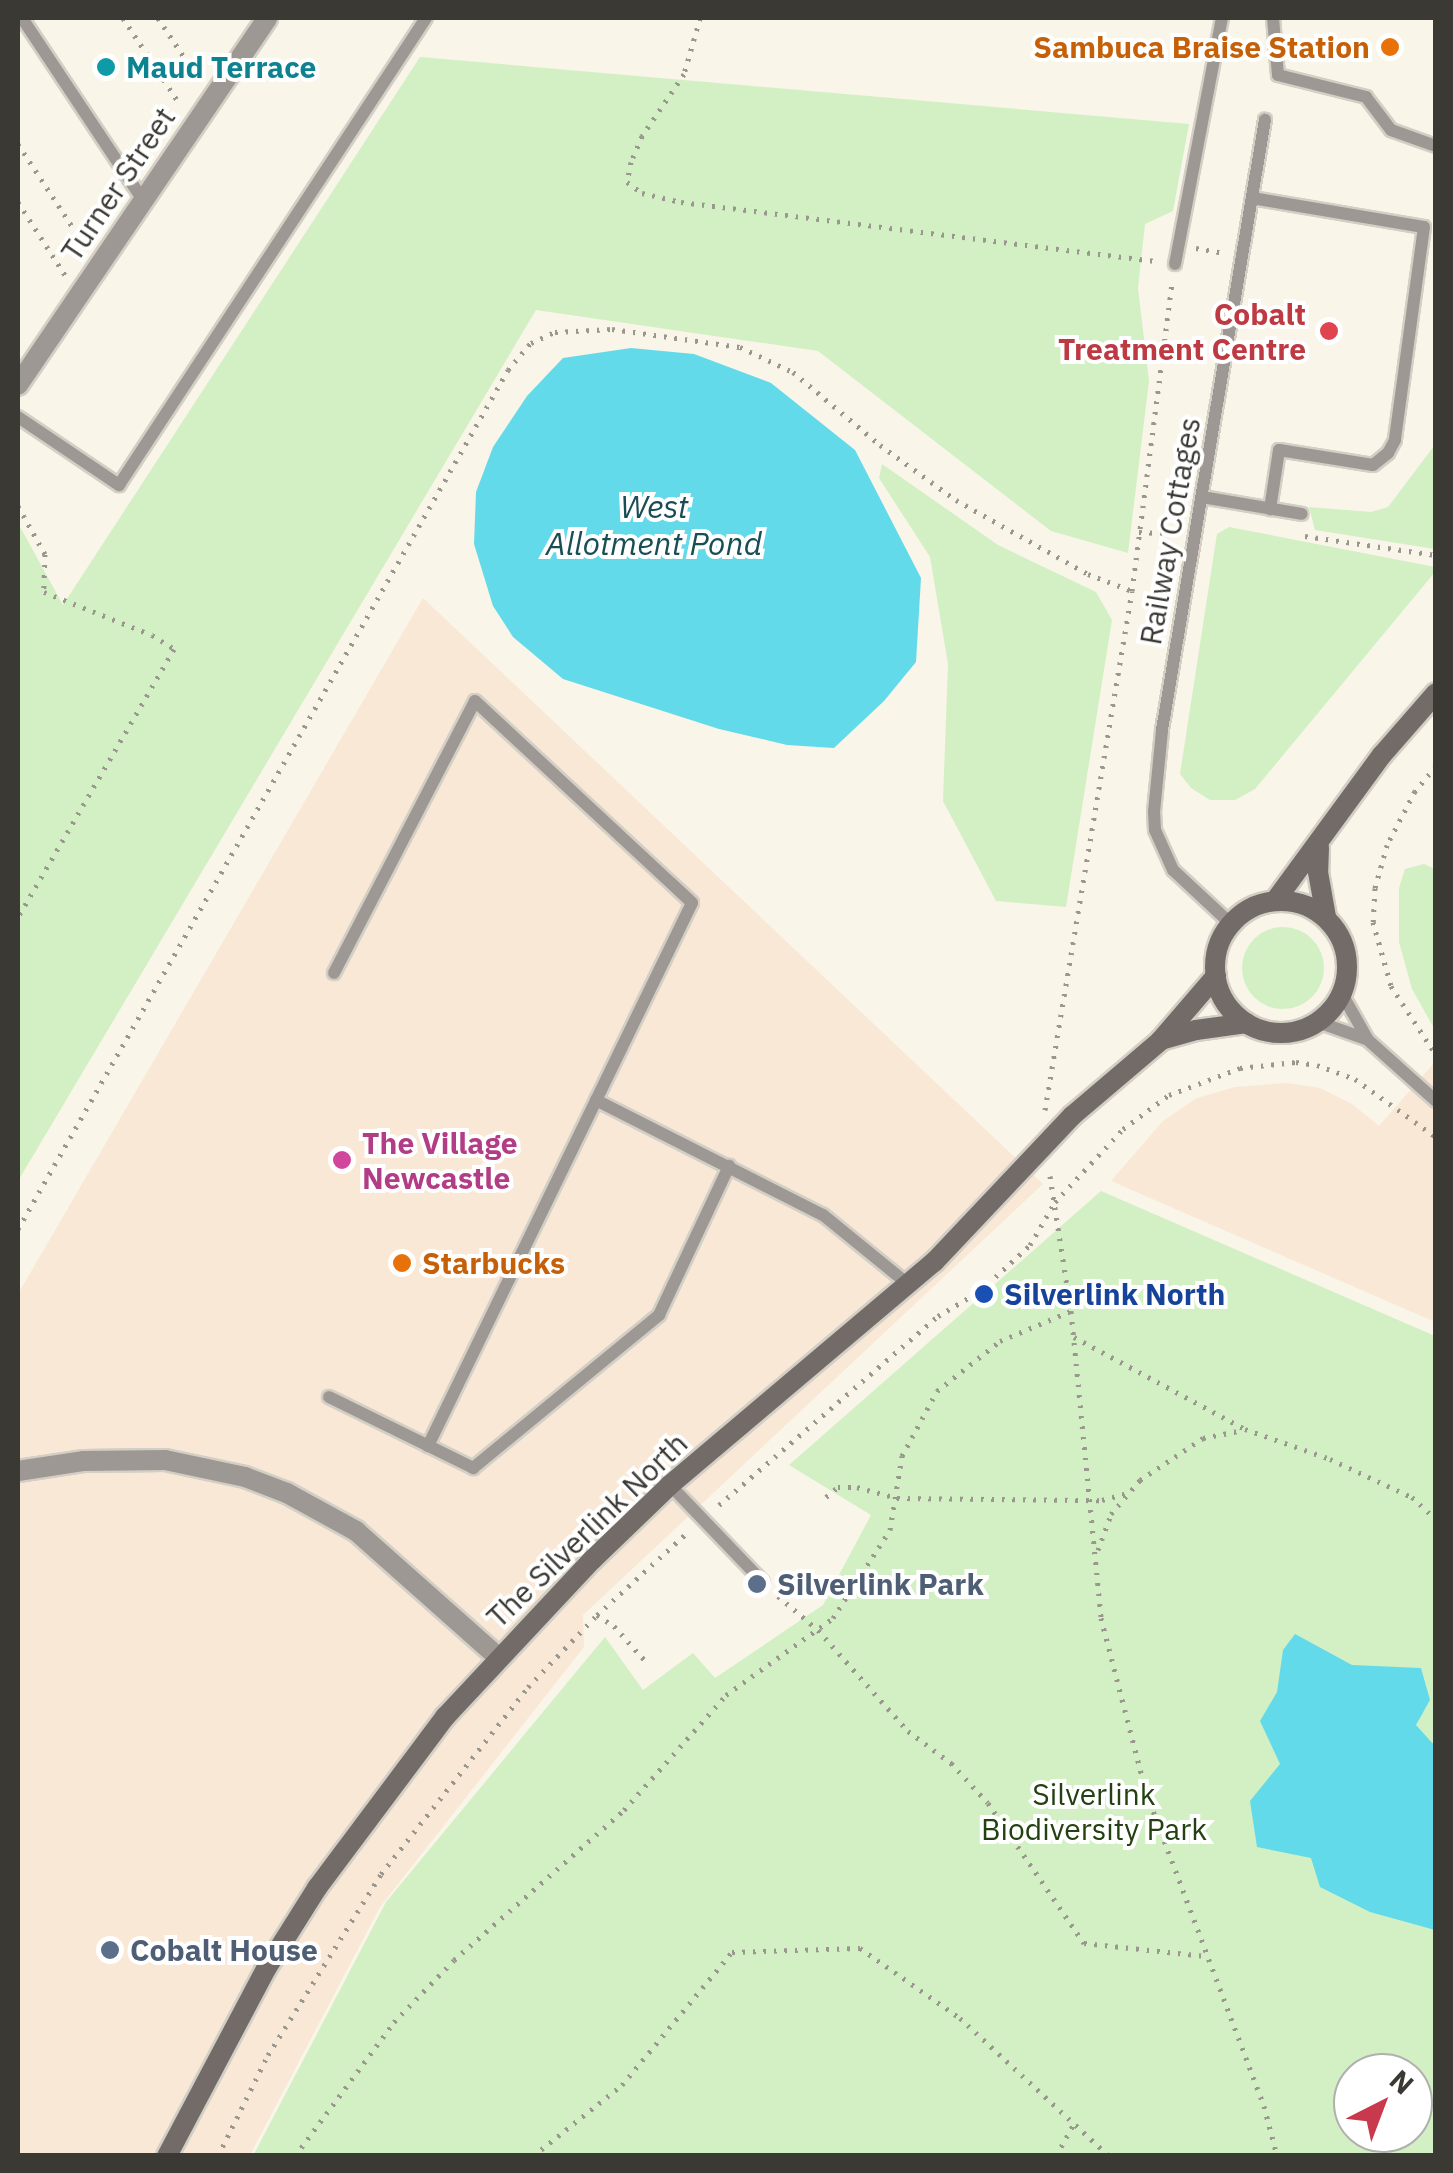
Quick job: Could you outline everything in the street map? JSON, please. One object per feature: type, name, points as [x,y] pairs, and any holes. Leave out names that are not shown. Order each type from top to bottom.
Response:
[{"type":"street","name":"Turner Street","points":[[21,371],[78,296],[194,126],[259,22]]},
{"type":"street","points":[[1275,900],[1319,846],[1382,754],[1436,693]]},
{"type":"street","points":[[1319,846],[1319,884],[1326,917],[1346,954],[1342,994],[1318,1022],[1276,1033],[1247,1024],[1226,1003],[1216,976],[1218,948],[1231,924],[1250,908],[1275,900],[1302,904],[1326,917]]},
{"type":"street","name":"The Silverlink North","points":[[167,2156],[266,1969],[317,1888],[412,1757],[499,1658],[670,1485],[909,1286],[1072,1116],[1160,1041],[1216,976]]},
{"type":"street","name":"The Silverlink North","points":[[1160,1041],[1196,1030],[1247,1024]]},
{"type":"street","points":[[18,1472],[84,1461],[165,1460],[202,1466],[273,1488],[356,1531],[499,1658]]},
{"type":"lane","points":[[22,18],[143,200]]},
{"type":"lane","points":[[18,417],[119,485],[426,18]]},
{"type":"lane","points":[[1175,264],[1222,18]]},
{"type":"lane","points":[[1273,18],[1278,75],[1366,96],[1391,130],[1436,146]]},
{"type":"lane","name":"Railway Cottages","points":[[1231,924],[1173,870],[1155,830],[1162,730],[1265,120]]},
{"type":"lane","points":[[1252,198],[1424,227],[1395,440],[1388,454],[1373,465],[1278,450],[1270,508]]},
{"type":"lane","points":[[1202,497],[1302,514]]},
{"type":"lane","points":[[334,972],[475,701],[692,903],[428,1446]]},
{"type":"lane","points":[[1342,994],[1368,1040],[1436,1101]]},
{"type":"lane","points":[[1318,1022],[1368,1040]]},
{"type":"lane","points":[[596,1100],[823,1215],[909,1286]]},
{"type":"lane","points":[[328,1396],[473,1468],[658,1315],[729,1166]]},
{"type":"lane","points":[[670,1485],[763,1582]]},
{"type":"path","points":[[123,18],[194,126]]},
{"type":"path","points":[[158,18],[212,99]]},
{"type":"path","points":[[700,18],[684,74],[642,136],[631,162],[628,182],[642,193],[680,202],[1175,264],[1132,590],[1044,1090]]},
{"type":"path","points":[[18,144],[98,266]]},
{"type":"path","points":[[18,202],[78,296]]},
{"type":"path","points":[[1178,245],[1242,257]]},
{"type":"path","points":[[18,1229],[498,386],[531,343],[555,332],[612,329],[740,347],[793,372],[880,445],[956,500],[1088,574],[1132,590]]},
{"type":"path","points":[[18,506],[45,554],[44,592],[152,635],[174,649],[18,918]]},
{"type":"path","points":[[1302,514],[1301,535],[1436,555]]},
{"type":"path","points":[[1139,532],[1195,535]]},
{"type":"path","points":[[1436,766],[1415,790],[1395,827],[1373,903],[1384,967],[1424,1041],[1436,1054]]},
{"type":"path","points":[[1374,1091],[1436,1138]]},
{"type":"path","points":[[1055,1202],[1071,1311],[1102,1618],[1142,1778],[1205,1956],[1264,2106],[1278,2156]]},
{"type":"path","points":[[296,2156],[394,2022],[454,1960],[624,1810],[726,1696],[833,1618],[890,1530],[902,1456],[937,1391],[1000,1341],[1071,1311]]},
{"type":"path","points":[[1074,1338],[1246,1430],[1330,1459],[1412,1497],[1436,1520]]},
{"type":"path","points":[[1097,1556],[1105,1528],[1125,1494],[1182,1449],[1203,1438],[1246,1430]]},
{"type":"path","points":[[826,1497],[838,1487],[857,1487],[897,1498],[1088,1500],[1125,1494]]},
{"type":"path","points":[[763,1582],[818,1630],[908,1732],[951,1763],[988,1803],[1084,1942],[1205,1956]]},
{"type":"path","points":[[597,1615],[614,1626],[649,1665]]},
{"type":"path","points":[[534,2156],[622,2085],[732,1952],[860,1948],[960,2018],[1109,2156]]},
{"type":"path","points":[[1056,2156],[1074,2124]]},
{"type":"shaded area","points":[[423,598],[1043,1184],[583,1615],[584,1647],[380,1907],[250,2155],[18,2156],[18,1294]]},
{"type":"shaded area","points":[[1435,1062],[1435,1322],[1111,1181],[1163,1121],[1197,1098],[1235,1087],[1287,1083],[1320,1088],[1352,1104],[1379,1126]]},
{"type":"green space","points":[[420,57],[1189,124],[1173,211],[1145,224],[1138,288],[1149,381],[1128,553],[1051,531],[818,351],[536,310],[18,1181],[18,523],[63,605]]},
{"type":"green space","points":[[1435,435],[1435,549],[1315,530],[1309,507],[1371,512],[1388,507],[1434,446]]},
{"type":"green space","points":[[882,464],[998,545],[1096,592],[1112,620],[1066,907],[996,901],[943,801],[948,664],[930,557],[879,478]]},
{"type":"green space","points":[[1229,527],[1435,567],[1435,572],[1255,789],[1235,800],[1210,800],[1191,788],[1180,774],[1217,534]]},
{"type":"green space","points":[[1424,864],[1435,869],[1435,1030],[1412,989],[1399,942],[1399,888],[1405,869]]},
{"type":"green space","points":[[1283,927],[1299,930],[1312,939],[1321,952],[1321,984],[1312,997],[1299,1006],[1283,1009],[1267,1006],[1254,997],[1245,984],[1242,968],[1245,952],[1254,939],[1267,930]]},
{"type":"green space","name":"Silverlink Biodiversity Park","points":[[1101,1191],[1435,1336],[1435,2155],[253,2156],[386,1902],[605,1637],[643,1690],[693,1653],[715,1678],[823,1605],[871,1515],[789,1465]]},
{"type":"water","name":"West Allotment Pond","points":[[631,348],[694,354],[771,383],[855,450],[921,578],[916,662],[884,701],[834,748],[787,745],[719,729],[563,679],[513,637],[493,606],[474,544],[476,492],[493,447],[527,396],[563,358]]},
{"type":"water","points":[[1295,1634],[1352,1665],[1421,1668],[1430,1700],[1416,1725],[1435,1746],[1435,1930],[1370,1912],[1320,1887],[1311,1858],[1257,1847],[1250,1801],[1280,1764],[1260,1721],[1277,1692],[1283,1650]]},
{"type":"place","name":"Sambuca Braise Station","points":[[1390,47]]},
{"type":"place","name":"Maud Terrace","points":[[106,67]]},
{"type":"place","name":"Cobalt Treatment Centre","points":[[1329,331]]},
{"type":"place","name":"The Village Newcastle","points":[[342,1160]]},
{"type":"place","name":"Starbucks","points":[[402,1263]]},
{"type":"place","name":"Silverlink North","points":[[984,1294]]},
{"type":"place","name":"Silverlink Park","points":[[757,1584]]},
{"type":"place","name":"Cobalt House","points":[[110,1950]]}]
